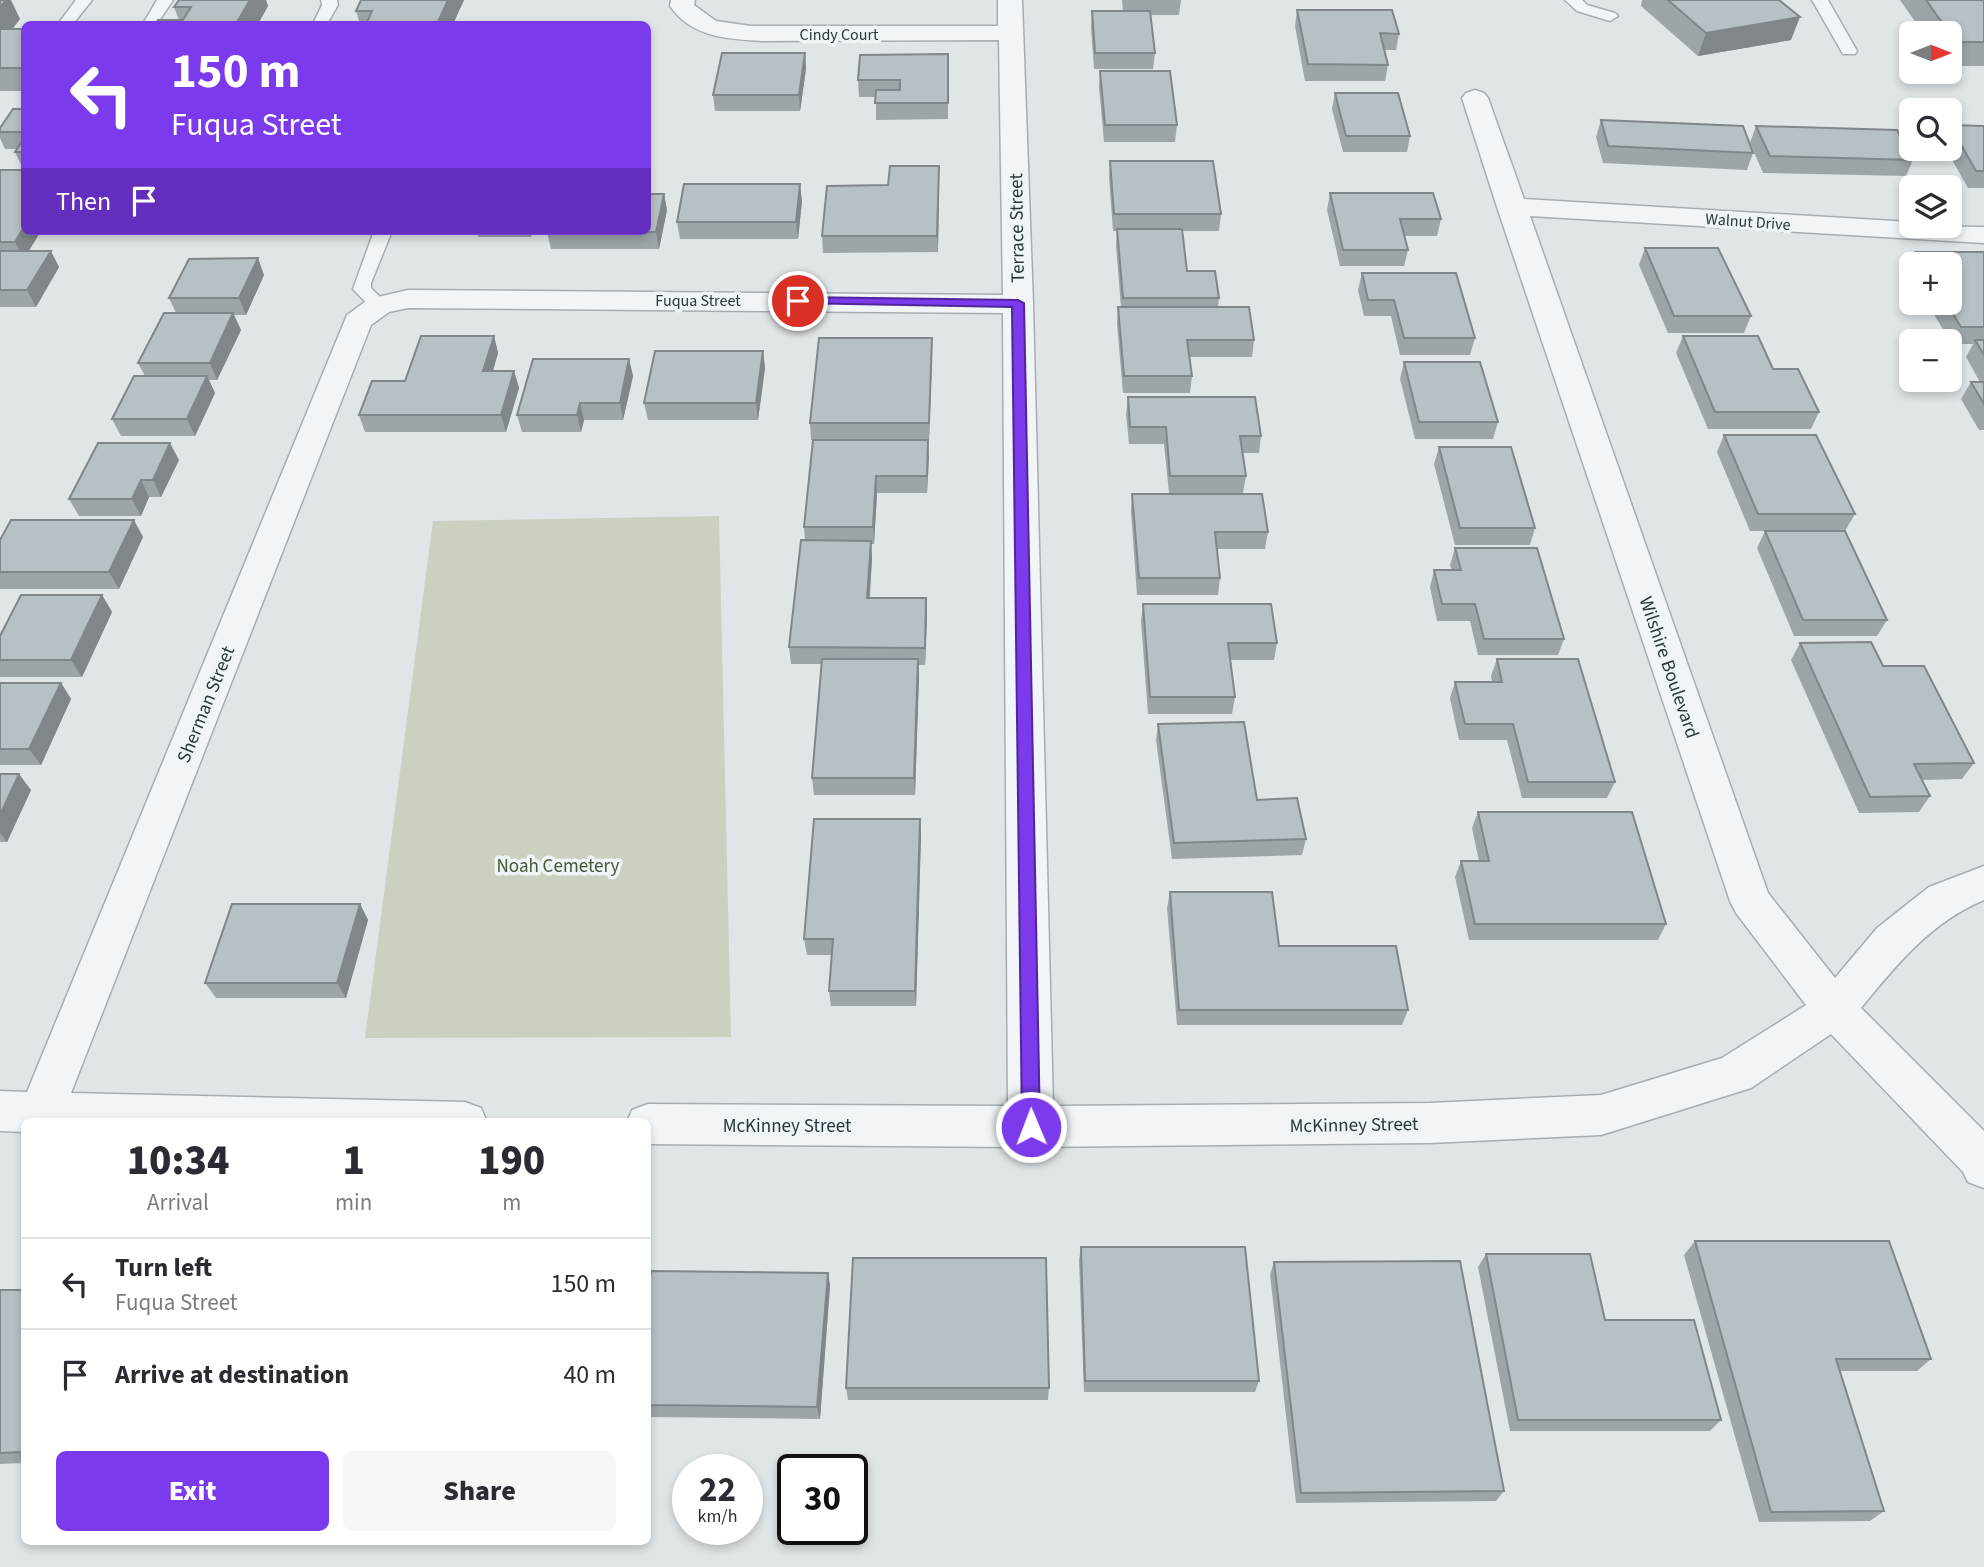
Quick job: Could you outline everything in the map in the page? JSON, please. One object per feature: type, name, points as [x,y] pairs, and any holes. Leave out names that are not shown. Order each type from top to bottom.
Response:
[{"type":"street","name":"Cindy Court","points":[[683,0],[682,6],[690,17],[704,25],[731,32],[1010,17]]},
{"type":"street","name":"Terrace Street","points":[[1010,17],[1018,303],[1031,1127]]},
{"type":"street","name":"Wilshire Boulevard","points":[[1475,97],[1751,901],[1834,1009],[1979,1157],[1984,1167]]},
{"type":"street","name":"Walnut Drive","points":[[1511,206],[1984,236]]},
{"type":"street","name":"Fuqua Street","points":[[379,305],[408,299],[1018,303]]},
{"type":"street","name":"Sherman Street","points":[[21,1110],[358,321],[379,305]]},
{"type":"street","name":"McKinney Street","points":[[651,1124],[1031,1127],[1430,1123],[1601,1115],[1735,1074],[1834,1009],[1892,940],[1943,899],[1984,882]]},
{"type":"street","points":[[21,1110],[317,1118]]},
{"type":"lane","points":[[67,21],[84,0]]},
{"type":"lane","points":[[152,21],[166,0]]},
{"type":"lane","points":[[322,21],[330,5],[329,0]]},
{"type":"lane","points":[[1573,0],[1582,8],[1610,16]]},
{"type":"lane","points":[[1820,0],[1849,51]]},
{"type":"lane","points":[[379,305],[362,289],[362,283],[381,235]]},
{"type":"green space","name":"Noah Cemetery","points":[[719,516],[731,1037],[365,1038],[433,521]]},
{"type":"building","points":[[179,0],[250,0],[238,21],[157,21],[183,20],[191,7],[174,7]]},
{"type":"building","points":[[361,0],[448,0],[438,21],[367,21],[372,11],[356,11]]},
{"type":"building","points":[[1668,0],[1779,0],[1800,17],[1706,33]]},
{"type":"building","points":[[1926,0],[1984,0],[1984,42],[1962,42],[1962,21],[1941,21]]},
{"type":"building","points":[[1297,10],[1392,10],[1399,34],[1380,33],[1388,65],[1308,64]]},
{"type":"building","points":[[1092,11],[1150,11],[1155,53],[1095,53]]},
{"type":"building","points":[[0,29],[21,29],[21,68],[0,68]]},
{"type":"building","points":[[722,53],[805,53],[799,95],[713,95]]},
{"type":"building","points":[[948,54],[948,103],[875,103],[876,90],[900,90],[900,80],[858,80],[860,55]]},
{"type":"building","points":[[1100,71],[1170,71],[1177,125],[1105,125]]},
{"type":"building","points":[[1335,93],[1398,93],[1410,136],[1346,136]]},
{"type":"building","points":[[13,109],[21,109],[21,132],[0,132]]},
{"type":"building","points":[[1601,120],[1743,126],[1753,153],[1608,146]]},
{"type":"building","points":[[1962,125],[1984,126],[1984,171],[1976,171],[1962,146]]},
{"type":"building","points":[[1756,126],[1897,130],[1899,134],[1899,160],[1770,156]]},
{"type":"building","points":[[1110,161],[1213,161],[1221,214],[1114,214]]},
{"type":"building","points":[[890,166],[939,166],[937,236],[822,236],[827,186],[888,185]]},
{"type":"building","points":[[0,170],[21,170],[21,232],[15,242],[0,242]]},
{"type":"building","points":[[684,184],[800,184],[796,222],[677,222]]},
{"type":"building","points":[[1330,193],[1433,193],[1441,219],[1400,219],[1408,250],[1343,250]]},
{"type":"building","points":[[651,194],[664,194],[656,232],[651,232]]},
{"type":"building","points":[[1117,229],[1182,229],[1187,271],[1215,271],[1219,298],[1123,298]]},
{"type":"building","points":[[1645,248],[1718,248],[1751,316],[1674,316]]},
{"type":"building","points":[[0,251],[51,251],[27,290],[0,290]]},
{"type":"building","points":[[1962,252],[1984,252],[1984,327],[1961,327],[1954,315],[1962,315]]},
{"type":"building","points":[[258,258],[239,298],[169,298],[189,259]]},
{"type":"building","points":[[1362,273],[1456,273],[1475,338],[1404,338],[1394,300],[1368,300]]},
{"type":"building","points":[[1118,307],[1249,307],[1254,340],[1187,340],[1192,376],[1124,376]]},
{"type":"building","points":[[164,313],[233,313],[210,363],[138,363]]},
{"type":"building","points":[[421,336],[494,336],[483,371],[514,371],[501,415],[359,415],[372,381],[405,381]]},
{"type":"building","points":[[1683,336],[1758,336],[1773,369],[1798,369],[1819,412],[1715,412]]},
{"type":"building","points":[[819,338],[932,338],[929,423],[810,423]]},
{"type":"building","points":[[1975,340],[1984,340],[1984,355]]},
{"type":"building","points":[[655,351],[763,351],[756,403],[644,403]]},
{"type":"building","points":[[533,359],[629,359],[620,403],[580,403],[577,415],[517,415]]},
{"type":"building","points":[[1404,362],[1480,362],[1498,422],[1419,422]]},
{"type":"building","points":[[134,376],[207,376],[187,419],[112,419]]},
{"type":"building","points":[[1971,382],[1984,382],[1984,404]]},
{"type":"building","points":[[1128,397],[1255,397],[1261,436],[1240,436],[1246,476],[1170,476],[1166,427],[1130,427]]},
{"type":"building","points":[[1724,435],[1816,435],[1855,514],[1758,514]]},
{"type":"building","points":[[813,440],[928,440],[927,476],[876,476],[873,527],[804,527]]},
{"type":"building","points":[[98,443],[170,443],[153,480],[141,480],[132,499],[69,499]]},
{"type":"building","points":[[1439,447],[1511,447],[1535,528],[1460,528]]},
{"type":"building","points":[[1132,494],[1262,494],[1268,532],[1215,532],[1220,578],[1139,578]]},
{"type":"building","points":[[11,520],[134,520],[109,572],[0,572],[0,540]]},
{"type":"building","points":[[1765,531],[1845,531],[1887,620],[1803,620]]},
{"type":"building","points":[[801,540],[871,541],[867,598],[926,598],[925,648],[789,647]]},
{"type":"building","points":[[1455,548],[1537,548],[1564,639],[1484,639],[1475,604],[1442,604],[1434,570],[1461,570]]},
{"type":"building","points":[[21,595],[102,595],[71,660],[0,660],[0,636]]},
{"type":"building","points":[[1143,604],[1271,604],[1277,643],[1228,643],[1235,697],[1150,697]]},
{"type":"building","points":[[1871,642],[1883,666],[1924,666],[1974,763],[1914,764],[1930,796],[1870,797],[1800,643]]},
{"type":"building","points":[[822,659],[918,659],[914,778],[812,778]]},
{"type":"building","points":[[1497,659],[1578,659],[1615,782],[1528,782],[1513,724],[1465,724],[1455,682],[1502,682]]},
{"type":"building","points":[[0,683],[61,683],[29,749],[0,749]]},
{"type":"building","points":[[1244,722],[1257,800],[1297,798],[1306,839],[1174,843],[1158,724]]},
{"type":"building","points":[[0,774],[19,774],[0,815]]},
{"type":"building","points":[[1478,812],[1632,812],[1666,924],[1475,924],[1461,861],[1489,861]]},
{"type":"building","points":[[814,819],[920,819],[915,991],[829,991],[833,939],[804,939]]},
{"type":"building","points":[[1170,892],[1272,892],[1279,946],[1396,946],[1408,1010],[1179,1010]]},
{"type":"building","points":[[232,904],[360,904],[337,983],[205,983]]},
{"type":"building","points":[[1695,1241],[1889,1241],[1931,1359],[1836,1359],[1884,1511],[1771,1512]]},
{"type":"building","points":[[1081,1247],[1245,1247],[1259,1381],[1085,1381]]},
{"type":"building","points":[[1486,1254],[1590,1254],[1605,1320],[1694,1320],[1721,1420],[1518,1420]]},
{"type":"building","points":[[853,1258],[1046,1258],[1049,1388],[846,1388]]},
{"type":"building","points":[[1460,1261],[1504,1491],[1301,1493],[1274,1262]]},
{"type":"building","points":[[651,1271],[828,1273],[817,1407],[651,1405]]},
{"type":"building","points":[[0,1290],[21,1290],[21,1452],[0,1453]]},
{"type":"route","points":[[798,301],[1018,303],[1031,1127]]}]
